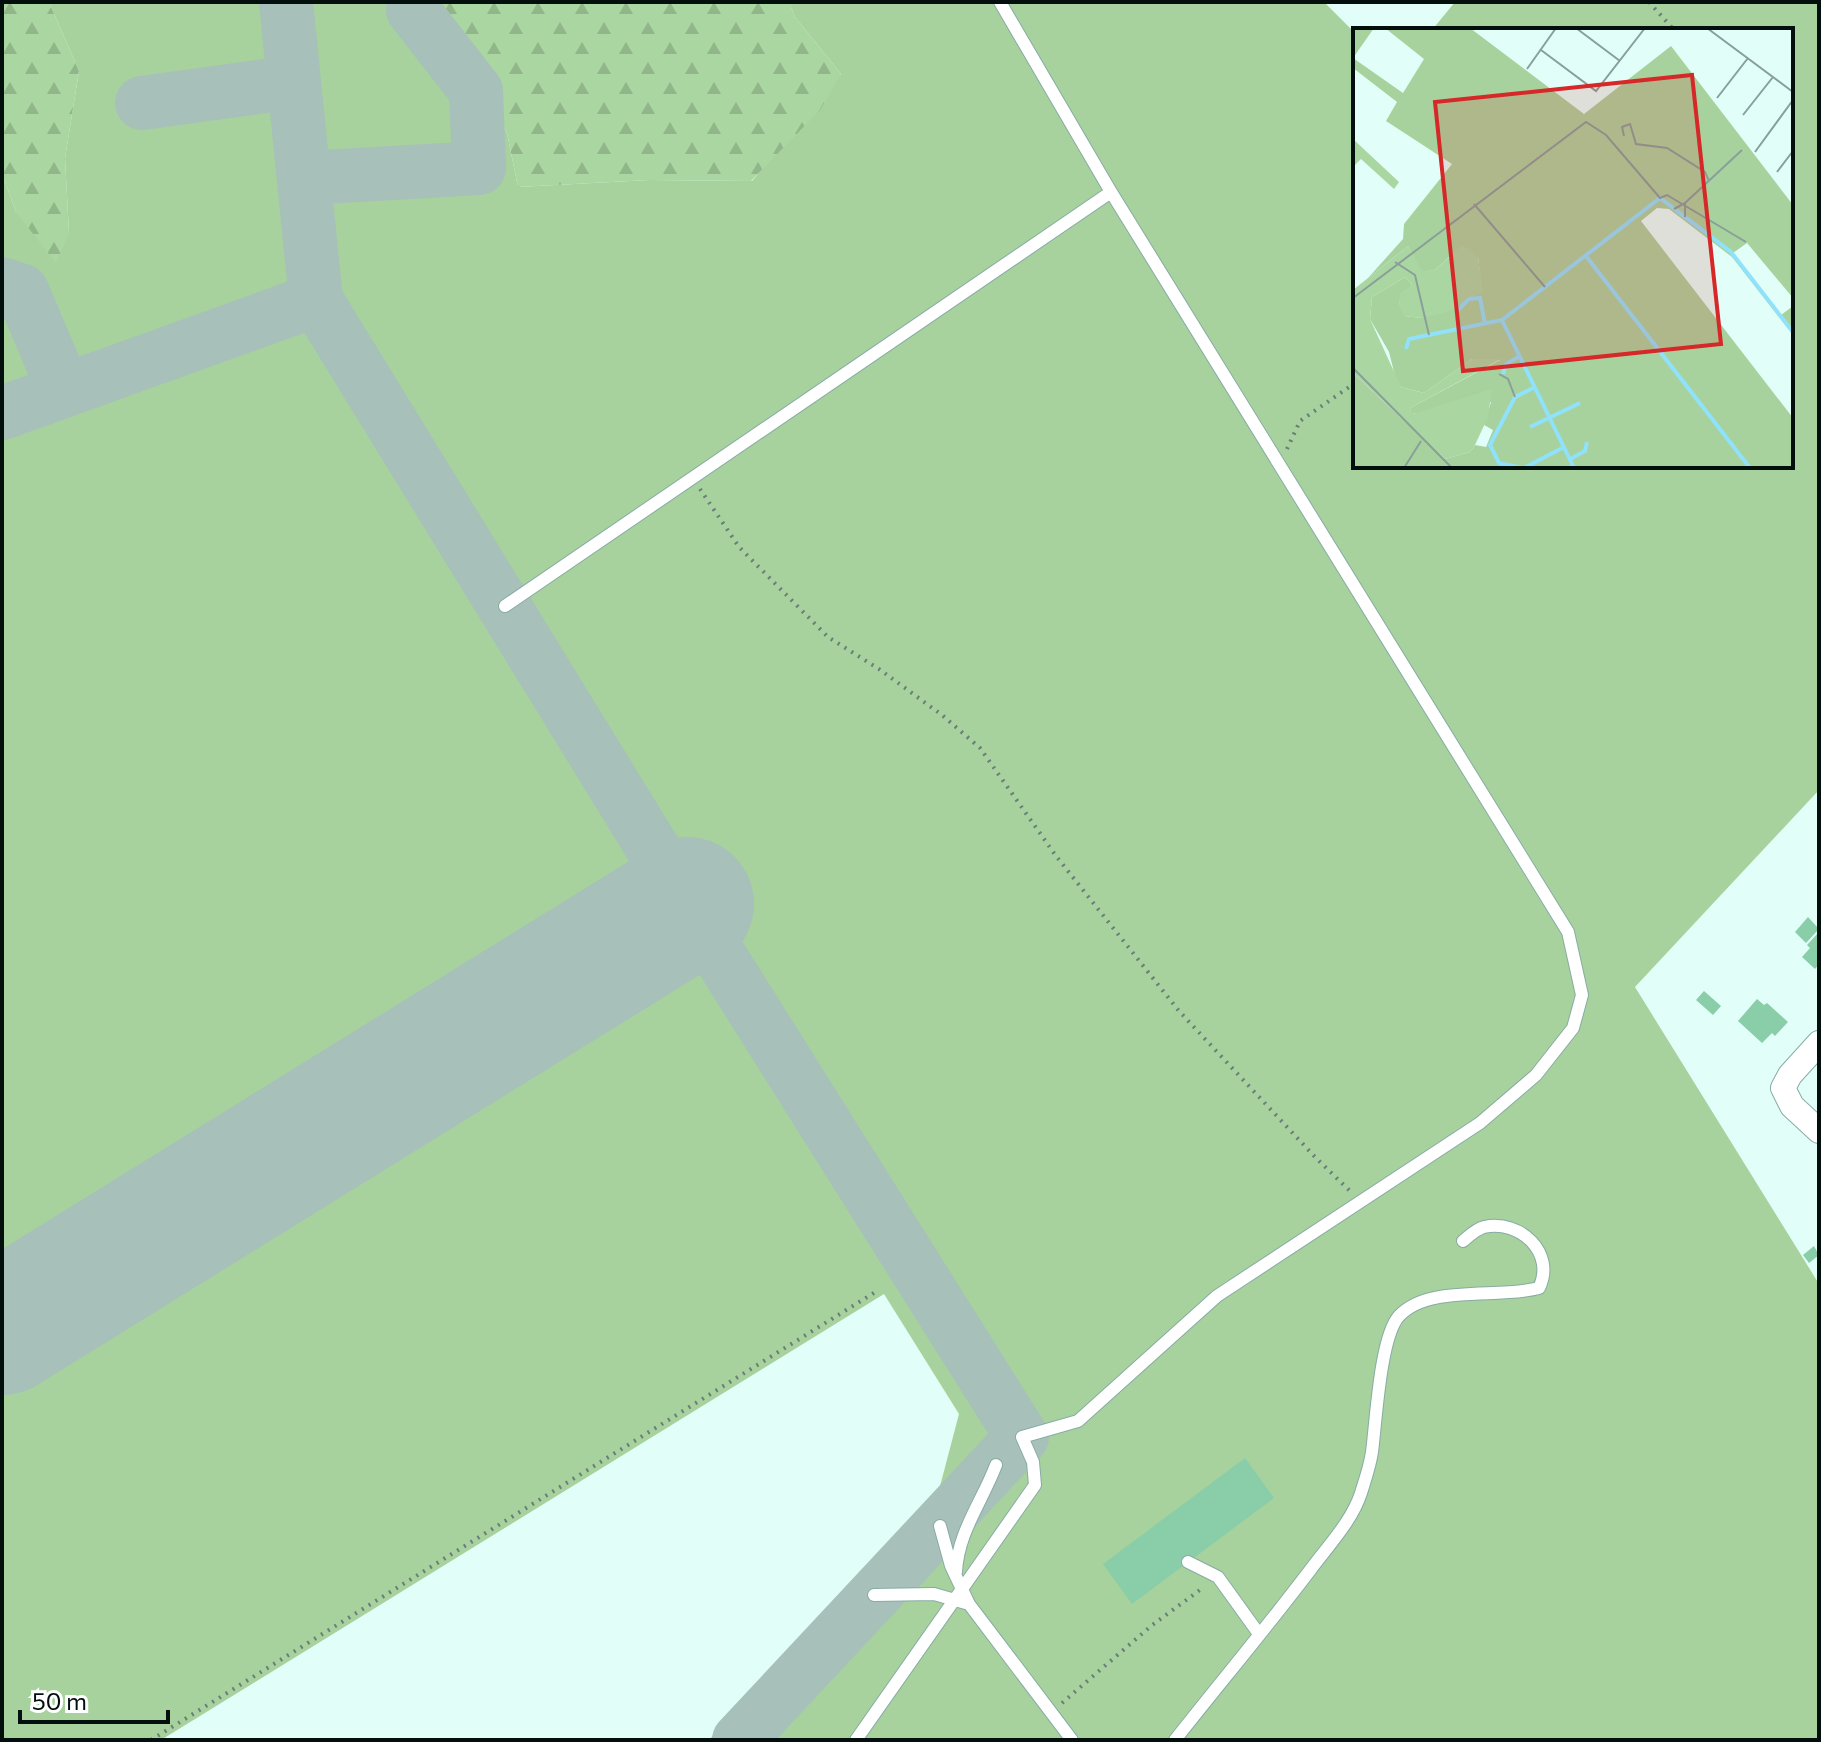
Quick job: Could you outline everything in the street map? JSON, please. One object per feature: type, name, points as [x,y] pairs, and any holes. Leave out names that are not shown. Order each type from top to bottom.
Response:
[{"type":"street","points":[[1819,1043],[1790,1075],[1783,1088],[1792,1106],[1819,1131]]},
{"type":"lane","points":[[856,1740],[1035,1485],[1033,1462],[1022,1437],[1078,1421],[1217,1296],[1480,1123],[1536,1075],[1573,1028],[1582,995],[1568,932],[1111,192],[1000,2]]},
{"type":"lane","points":[[505,606],[1111,192]]},
{"type":"lane","points":[[1175,1740],[1348,1520],[1359,1498],[1371,1456],[1389,1337],[1392,1326],[1401,1314],[1417,1304],[1444,1296],[1520,1293],[1539,1288],[1544,1279],[1544,1261],[1533,1243],[1520,1231],[1497,1226],[1481,1228],[1463,1241]]},
{"type":"lane","points":[[956,1575],[957,1553],[972,1513],[986,1491],[996,1465]]},
{"type":"lane","points":[[940,1526],[960,1594],[1072,1740]]},
{"type":"lane","points":[[1188,1562],[1218,1577],[1259,1634]]},
{"type":"lane","points":[[874,1595],[960,1594]]},
{"type":"path","points":[[1649,2],[1672,28]]},
{"type":"path","points":[[1280,467],[1300,421],[1353,384]]},
{"type":"path","points":[[692,478],[739,547],[828,637],[942,715],[980,748],[1056,856],[1179,1011],[1315,1157],[1361,1201]]},
{"type":"path","points":[[151,1740],[877,1291]]},
{"type":"path","points":[[1051,1713],[1151,1626],[1218,1577]]},
{"type":"green space","points":[[2,2],[49,2],[79,71],[65,158],[69,233],[56,263],[16,212],[2,174]]},
{"type":"green space","points":[[49,2],[436,2],[507,133],[518,187],[649,180],[752,181],[841,74],[795,17],[789,2],[1324,2],[1353,31],[1353,468],[1793,468],[1793,28],[1434,28],[1455,2],[1819,2],[1819,790],[1635,987],[1819,1284],[1819,1740],[709,1740],[939,1490],[959,1414],[884,1294],[161,1740],[2,1740],[2,174],[16,212],[69,233],[65,158],[79,71]]},
{"type":"green space","points":[[436,2],[789,2],[795,17],[841,74],[820,110],[751,181],[649,180],[518,187],[507,133]]},
{"type":"building","points":[[1808,917],[1819,929],[1806,943],[1795,932]]},
{"type":"building","points":[[1819,932],[1819,964],[1815,969],[1802,957],[1810,948],[1807,945]]},
{"type":"building","points":[[1704,991],[1721,1006],[1713,1015],[1696,1000]]},
{"type":"building","points":[[1757,999],[1764,1005],[1767,1003],[1788,1022],[1775,1036],[1772,1033],[1762,1043],[1738,1021]]},
{"type":"building","points":[[1814,1246],[1819,1255],[1809,1263],[1803,1255]]},
{"type":"building","points":[[1245,1458],[1274,1498],[1132,1604],[1103,1564]]},
{"type":"taxiway","points":[[286,2],[316,300],[687,904],[1022,1437],[739,1740]]},
{"type":"taxiway","points":[[304,178],[479,168],[476,91],[413,10]]},
{"type":"taxiway","points":[[142,103],[294,82]]},
{"type":"taxiway","points":[[2,284],[22,291],[64,390]]},
{"type":"taxiway","points":[[2,413],[316,300]]},
{"type":"runway","points":[[2,1328],[687,904]]}]
